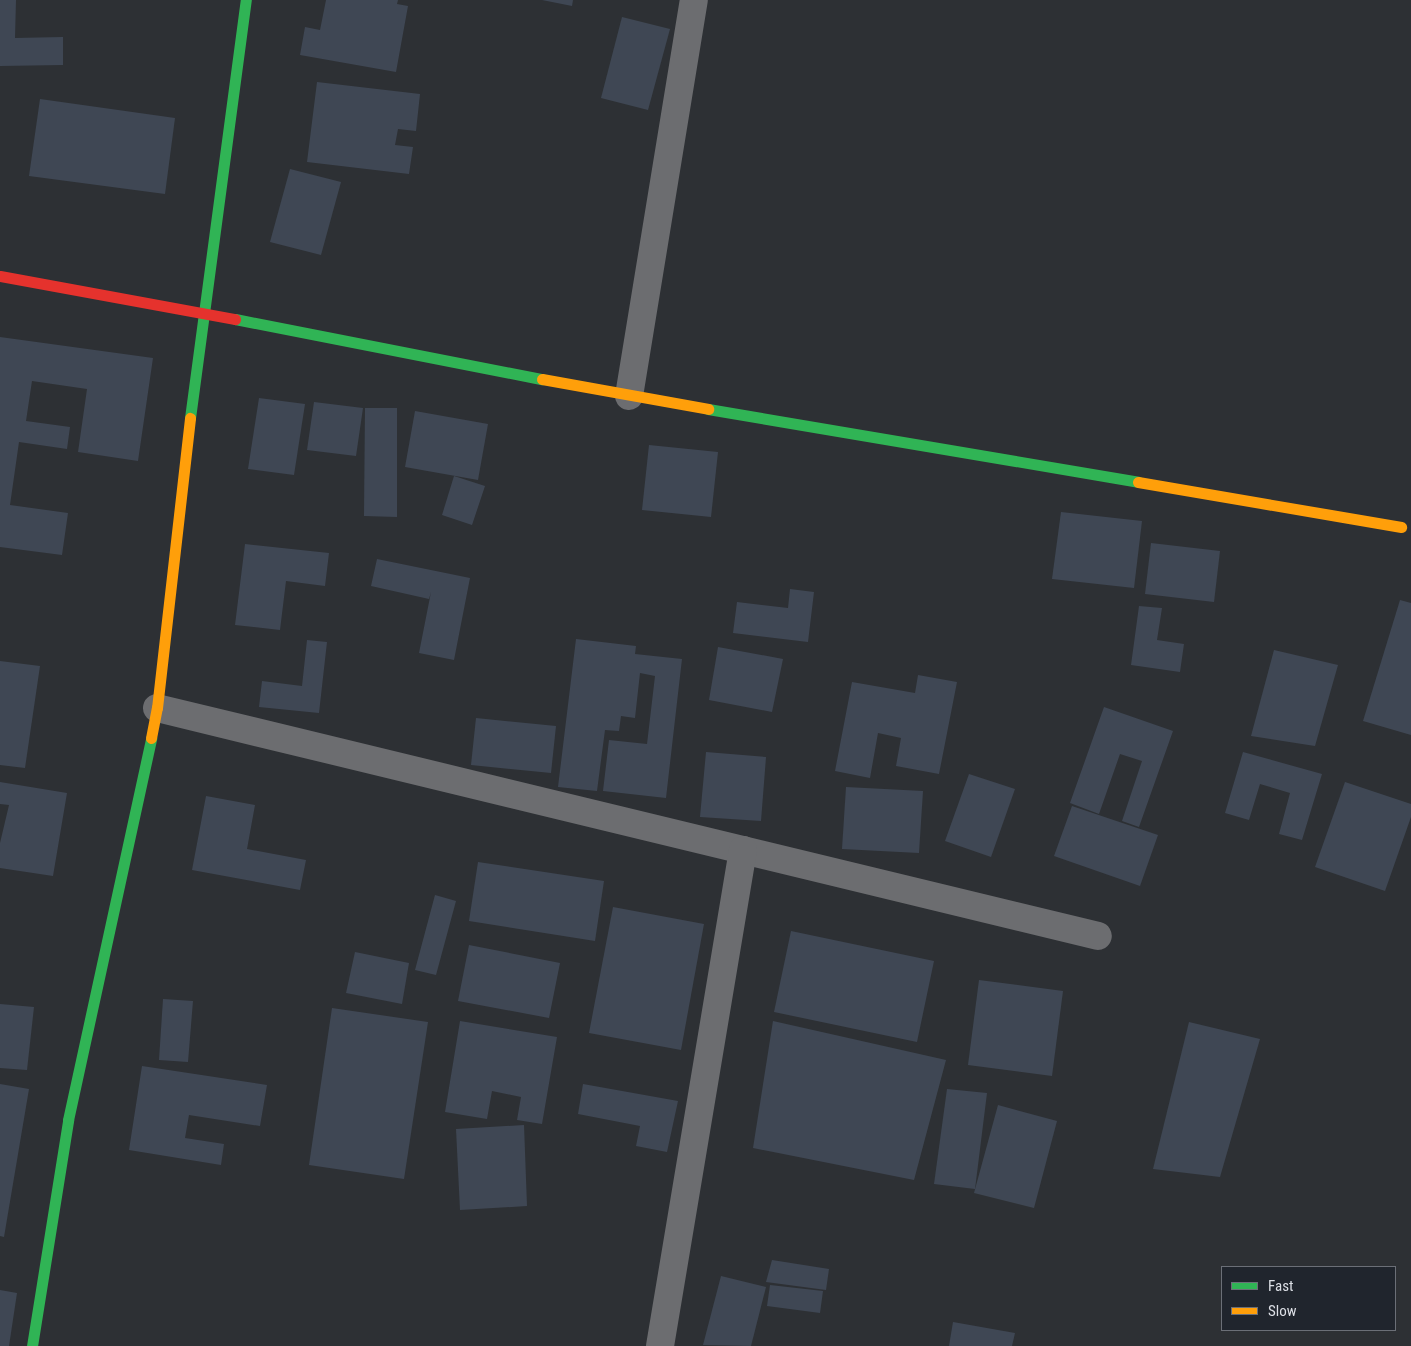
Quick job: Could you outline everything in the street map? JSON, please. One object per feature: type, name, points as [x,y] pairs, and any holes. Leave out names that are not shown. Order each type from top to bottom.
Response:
[{"type":"street","points":[[32,1346],[68,1120],[157,708],[202,312],[246,0]]},
{"type":"street","points":[[629,396],[694,0]]},
{"type":"street","points":[[0,276],[202,312],[629,396],[1401,527]]},
{"type":"street","points":[[157,708],[1098,936]]},
{"type":"street","points":[[660,1346],[742,850]]},
{"type":"building","points":[[0,0],[16,0],[15,38],[63,37],[63,65],[0,66]]},
{"type":"building","points":[[326,0],[398,0],[397,4],[408,6],[396,72],[300,55],[305,27],[320,30]]},
{"type":"building","points":[[542,0],[573,0],[572,6]]},
{"type":"building","points":[[622,17],[670,29],[648,110],[601,98]]},
{"type":"building","points":[[317,82],[420,94],[416,131],[398,129],[395,145],[413,147],[409,174],[307,162]]},
{"type":"building","points":[[40,99],[175,118],[165,194],[29,176]]},
{"type":"building","points":[[290,169],[341,182],[321,255],[270,242]]},
{"type":"building","points":[[0,337],[153,358],[138,461],[78,452],[87,389],[32,381],[26,421],[70,427],[67,449],[19,442],[10,505],[68,513],[62,555],[0,547]]},
{"type":"building","points":[[259,398],[305,404],[294,475],[248,469]]},
{"type":"building","points":[[314,402],[363,408],[356,456],[307,450]]},
{"type":"building","points":[[365,408],[397,408],[397,517],[364,516]]},
{"type":"building","points":[[415,411],[488,424],[478,480],[405,467]]},
{"type":"building","points":[[649,445],[718,452],[711,517],[642,510]]},
{"type":"building","points":[[454,476],[485,486],[472,525],[442,515]]},
{"type":"building","points":[[1061,512],[1142,521],[1134,588],[1052,579]]},
{"type":"building","points":[[1151,543],[1220,551],[1214,602],[1145,594]]},
{"type":"building","points":[[245,544],[329,553],[325,586],[286,581],[280,630],[235,625]]},
{"type":"building","points":[[377,559],[470,578],[454,660],[419,653],[431,592],[429,599],[371,586]]},
{"type":"building","points":[[790,589],[814,592],[808,642],[733,633],[737,602],[788,608]]},
{"type":"building","points":[[1400,600],[1411,603],[1411,735],[1363,721]]},
{"type":"building","points":[[1139,606],[1162,608],[1157,640],[1184,644],[1180,672],[1131,665]]},
{"type":"building","points":[[576,639],[636,646],[635,654],[682,659],[666,798],[603,791],[609,740],[647,744],[655,676],[640,673],[635,718],[621,716],[619,731],[605,730],[597,791],[558,787]]},
{"type":"building","points":[[307,640],[327,642],[319,713],[259,707],[262,681],[302,686]]},
{"type":"building","points":[[718,647],[783,659],[772,712],[709,700]]},
{"type":"building","points":[[1274,650],[1338,665],[1315,746],[1251,736]]},
{"type":"building","points":[[0,661],[40,666],[25,768],[0,765]]},
{"type":"building","points":[[918,675],[957,682],[939,774],[896,766],[901,738],[878,733],[870,778],[835,771],[852,682],[915,693]]},
{"type":"building","points":[[1104,707],[1173,731],[1139,827],[1122,821],[1142,761],[1120,754],[1099,814],[1070,803]]},
{"type":"building","points":[[476,718],[556,726],[551,773],[471,765]]},
{"type":"building","points":[[706,752],[766,757],[761,821],[700,817]]},
{"type":"building","points":[[1243,752],[1322,774],[1302,840],[1279,834],[1290,793],[1260,784],[1249,820],[1225,813]]},
{"type":"building","points":[[969,774],[1015,789],[991,857],[945,841]]},
{"type":"building","points":[[0,782],[67,793],[53,876],[0,868],[0,843],[9,805],[0,804]]},
{"type":"building","points":[[1345,782],[1411,804],[1411,817],[1385,891],[1315,867]]},
{"type":"building","points":[[846,787],[923,791],[919,853],[842,849]]},
{"type":"building","points":[[206,796],[255,805],[247,849],[306,860],[300,890],[192,870]]},
{"type":"building","points":[[1072,806],[1158,835],[1140,886],[1054,856]]},
{"type":"building","points":[[478,862],[604,881],[595,941],[469,921]]},
{"type":"building","points":[[435,895],[456,901],[436,975],[415,970]]},
{"type":"building","points":[[613,907],[704,924],[681,1050],[589,1033]]},
{"type":"building","points":[[791,931],[934,961],[917,1042],[774,1012]]},
{"type":"building","points":[[469,945],[560,963],[549,1018],[458,1001]]},
{"type":"building","points":[[355,952],[409,963],[402,1004],[346,993]]},
{"type":"building","points":[[979,980],[1063,991],[1052,1076],[968,1065]]},
{"type":"building","points":[[163,999],[193,1001],[188,1062],[159,1060]]},
{"type":"building","points":[[0,1004],[34,1007],[27,1070],[0,1068]]},
{"type":"building","points":[[332,1008],[428,1022],[404,1179],[309,1165]]},
{"type":"building","points":[[460,1021],[557,1037],[542,1124],[517,1120],[521,1097],[492,1091],[487,1119],[445,1112]]},
{"type":"building","points":[[773,1021],[946,1060],[914,1180],[753,1148]]},
{"type":"building","points":[[1189,1022],[1260,1039],[1220,1177],[1153,1169]]},
{"type":"building","points":[[142,1066],[267,1085],[260,1126],[189,1115],[185,1138],[224,1144],[221,1165],[129,1150]]},
{"type":"building","points":[[0,1084],[29,1089],[4,1237],[0,1236]]},
{"type":"building","points":[[583,1084],[678,1101],[667,1152],[636,1146],[640,1126],[578,1114]]},
{"type":"building","points":[[947,1089],[987,1093],[975,1189],[934,1184]]},
{"type":"building","points":[[998,1105],[1057,1121],[1034,1208],[974,1193]]},
{"type":"building","points":[[524,1125],[527,1206],[460,1210],[456,1129]]},
{"type":"building","points":[[772,1260],[829,1269],[826,1290],[766,1282]]},
{"type":"building","points":[[721,1276],[766,1287],[751,1346],[703,1345]]},
{"type":"building","points":[[770,1285],[823,1291],[820,1313],[767,1306]]},
{"type":"building","points":[[0,1290],[17,1293],[9,1346],[0,1346]]},
{"type":"building","points":[[953,1322],[1015,1333],[1012,1346],[949,1346]]},
{"type":"traffic: fast","points":[[190,418],[246,0]]},
{"type":"traffic: fast","points":[[235,319],[542,379]]},
{"type":"traffic: fast","points":[[708,409],[1138,482]]},
{"type":"traffic: fast","points":[[32,1346],[68,1120],[151,738]]},
{"type":"traffic: slow","points":[[542,379],[708,409]]},
{"type":"traffic: slow","points":[[151,738],[157,708],[190,418]]},
{"type":"traffic: slow","points":[[1138,482],[1401,527]]},
{"type":"traffic: jam","points":[[0,276],[235,319]]}]
